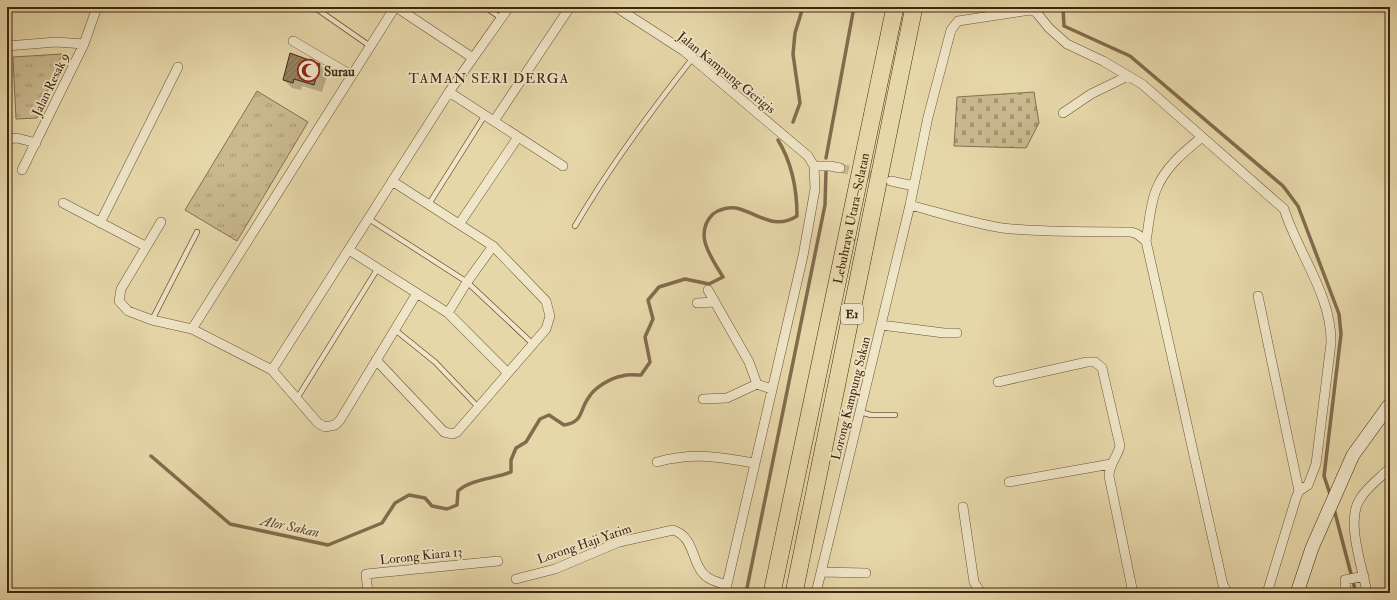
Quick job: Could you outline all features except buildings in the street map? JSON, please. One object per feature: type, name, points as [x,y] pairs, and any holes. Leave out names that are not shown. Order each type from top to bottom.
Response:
[{"type":"highway","name":"Lebuhraya Utara–Selatan","points":[[772,593],[894,7]]},
{"type":"highway","name":"Lebuhraya Utara–Selatan","points":[[794,593],[914,7]]},
{"type":"main road","points":[[1297,593],[1312,548],[1353,455],[1390,404]]},
{"type":"street","name":"Jalan Resak 9","points":[[22,170],[84,44],[97,7]]},
{"type":"street","points":[[192,329],[351,75],[396,7],[473,58]]},
{"type":"street","points":[[272,370],[449,92],[509,7]]},
{"type":"street","points":[[494,121],[570,7]]},
{"type":"street","name":"Jalan Kampung Gerigis","points":[[616,7],[655,31],[692,58],[808,156],[814,166]]},
{"type":"street","name":"Lorong Kampung Sakan","points":[[816,593],[910,205],[928,117],[951,30],[954,24],[958,21],[1030,10],[1036,12],[1049,28],[1067,44],[1128,76]]},
{"type":"street","points":[[293,41],[351,75]]},
{"type":"street","points":[[7,46],[56,42],[84,44]]},
{"type":"street","points":[[100,223],[178,66]]},
{"type":"street","points":[[1062,113],[1091,94],[1128,76],[1142,84],[1284,209],[1289,225],[1327,308],[1330,318],[1331,343],[1316,464],[1308,485],[1299,491]]},
{"type":"street","points":[[449,92],[563,166]]},
{"type":"street","points":[[1202,136],[1173,163],[1156,190],[1146,241],[1223,585],[1228,593]]},
{"type":"street","points":[[460,223],[518,137]]},
{"type":"street","points":[[7,139],[17,138],[36,143]]},
{"type":"street","points":[[726,589],[771,389],[803,256],[815,189],[814,166],[830,166],[840,168]]},
{"type":"street","points":[[891,180],[914,186]]},
{"type":"street","points":[[376,360],[444,432],[448,434],[457,432],[546,329],[550,316],[546,301],[493,246],[460,223],[392,181]]},
{"type":"street","points":[[63,203],[145,246]]},
{"type":"street","points":[[910,205],[976,223],[1002,228],[1131,232],[1138,234],[1146,241]]},
{"type":"street","points":[[160,222],[120,289],[119,302],[128,311],[152,320],[192,329],[272,370],[296,400],[318,423],[325,427],[335,425],[418,293]]},
{"type":"street","points":[[448,313],[466,282],[493,246]]},
{"type":"street","points":[[349,250],[448,313],[508,373]]},
{"type":"street","points":[[708,290],[749,362],[756,384]]},
{"type":"street","points":[[1258,296],[1299,491],[1267,593]]},
{"type":"street","points":[[697,303],[715,302]]},
{"type":"street","points":[[881,325],[944,333],[957,333]]},
{"type":"street","points":[[998,382],[1087,362],[1099,364],[1105,374],[1120,440],[1119,452],[1111,464],[1109,476],[1133,593]]},
{"type":"street","points":[[702,399],[727,398],[756,384],[771,389]]},
{"type":"street","points":[[657,462],[678,456],[694,455],[754,463]]},
{"type":"street","points":[[1009,482],[1111,464]]},
{"type":"street","points":[[1367,593],[1362,576],[1354,530],[1356,507],[1367,490],[1390,468]]},
{"type":"street","points":[[963,507],[974,582],[981,593]]},
{"type":"street","name":"Lorong Haji Yatim","points":[[516,579],[555,569],[619,542],[673,530],[679,532],[686,538],[702,572],[707,578],[726,589]]},
{"type":"street","name":"Lorong Kiara 13","points":[[368,593],[366,574],[498,561]]},
{"type":"street","points":[[821,572],[866,573]]},
{"type":"street","points":[[1346,593],[1344,582],[1362,576]]},
{"type":"lane","points":[[314,7],[370,46]]},
{"type":"lane","points":[[485,7],[502,18]]},
{"type":"lane","points":[[575,226],[598,186],[637,129],[692,58]]},
{"type":"lane","points":[[429,204],[485,116]]},
{"type":"lane","points":[[369,219],[466,282],[533,344]]},
{"type":"lane","points":[[152,320],[197,232]]},
{"type":"lane","points":[[296,400],[378,268]]},
{"type":"lane","points":[[394,329],[435,362],[479,408]]},
{"type":"lane","points":[[860,412],[871,415],[895,415]]},
{"type":"green space","points":[[62,54],[37,118],[16,119],[13,57]]},
{"type":"green space","points":[[257,91],[308,122],[237,241],[185,210]]},
{"type":"green space","points":[[1034,92],[1039,123],[1026,148],[954,146],[957,97]]},
{"type":"waterway","name":"Alor Sakan","points":[[793,122],[800,103],[793,54],[795,33],[803,7]]},
{"type":"waterway","points":[[826,158],[854,7]]},
{"type":"waterway","points":[[1063,7],[1064,26],[1130,56],[1283,186],[1298,206],[1339,314],[1341,334],[1324,476],[1331,497]]},
{"type":"waterway","name":"Alor Sakan","points":[[151,456],[230,524],[328,545],[382,523],[395,503],[409,495],[425,498],[432,506],[447,509],[457,505],[458,491],[463,487],[511,472],[511,460],[516,448],[526,442],[540,419],[549,415],[564,425],[575,421],[580,415],[589,397],[599,386],[618,377],[627,375],[641,375],[650,362],[645,337],[653,319],[648,300],[659,287],[685,279],[709,284],[723,277],[709,254],[704,237],[704,229],[707,222],[715,212],[727,208],[736,208],[766,220],[781,222],[797,216],[793,176],[787,158],[778,140]]},
{"type":"waterway","points":[[746,593],[825,205],[826,171]]},
{"type":"waterway","points":[[1334,509],[1356,593]]},
{"type":"tunnel","points":[[840,168],[882,178]]},
{"type":"place","name":"Surau","points":[[308,71]]},
{"type":"district","name":"TAMAN SERI DERGA","points":[[489,78]]}]
